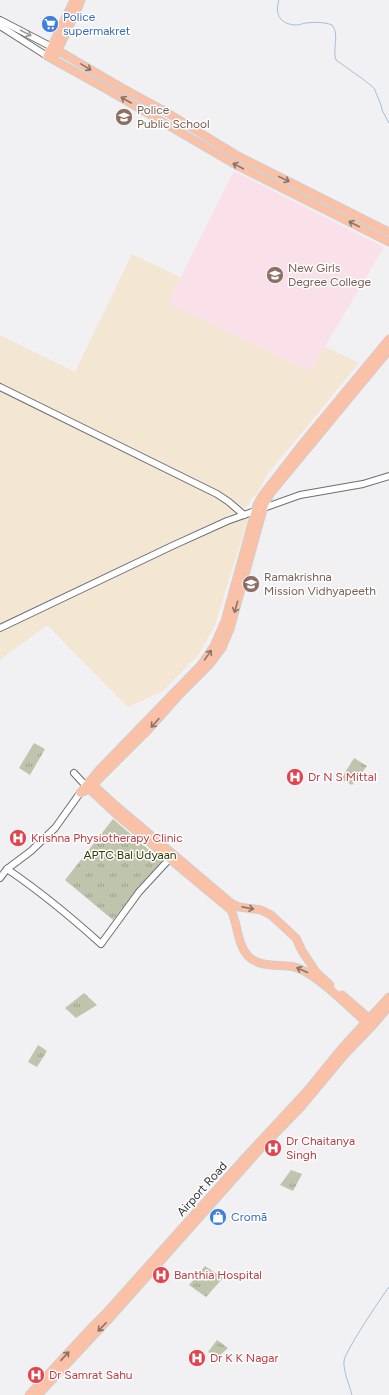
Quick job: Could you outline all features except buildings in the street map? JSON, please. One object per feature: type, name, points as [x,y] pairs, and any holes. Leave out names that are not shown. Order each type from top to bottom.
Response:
[{"type":"main road","points":[[74,0],[51,57],[238,166],[389,242]]},
{"type":"main road","points":[[55,48],[81,0]]},
{"type":"main road","points":[[55,48],[166,112],[238,156],[389,232]]},
{"type":"main road","points":[[89,785],[202,665],[214,646],[225,621],[256,511],[262,496],[270,484],[389,339]]},
{"type":"main road","points":[[80,793],[148,730],[181,693],[210,664],[222,648],[230,629],[264,506],[270,494],[389,350]]},
{"type":"main road","points":[[89,785],[117,815],[232,904],[239,907],[261,910],[271,915],[296,938],[302,951],[316,972],[370,1023]]},
{"type":"main road","points":[[171,857],[231,910],[235,917],[241,941],[247,955],[263,964],[294,967],[304,970],[370,1023]]},
{"type":"main road","name":"Airport Road","points":[[38,1395],[109,1319],[262,1147],[300,1108],[346,1053],[389,997]]},
{"type":"main road","name":"Airport Road","points":[[29,1395],[107,1312],[307,1091],[342,1048],[389,1006]]},
{"type":"street","points":[[0,20],[55,48]]},
{"type":"street","points":[[0,26],[51,57]]},
{"type":"street","points":[[0,387],[217,494],[244,515]]},
{"type":"street","points":[[0,628],[179,542],[227,521],[256,511],[264,506],[300,494],[364,484],[389,476]]},
{"type":"street","points":[[76,774],[89,785]]},
{"type":"street","points":[[0,878],[7,869],[31,851],[55,828],[80,793]]},
{"type":"street","points":[[7,869],[32,886],[61,909],[101,944],[139,892],[171,857]]},
{"type":"shaded area","name":"New Girls Degree College","points":[[234,171],[384,247],[310,372],[168,303]]},
{"type":"shaded area","points":[[132,254],[359,363],[267,475],[257,494],[251,499],[248,506],[0,623],[0,335],[75,372]]},
{"type":"shaded area","points":[[241,518],[248,519],[215,625],[199,654],[163,691],[128,707],[47,625],[0,660],[0,631],[166,549]]},
{"type":"green space","points":[[34,743],[45,749],[30,775],[19,768]]},
{"type":"green space","points":[[354,758],[367,766],[352,785],[341,779]]},
{"type":"green space","name":"APTC Bal Udyaan","points":[[113,819],[162,861],[140,885],[113,920],[65,880]]},
{"type":"green space","points":[[84,993],[97,1005],[76,1018],[65,1008]]},
{"type":"green space","points":[[38,1045],[47,1051],[37,1067],[28,1062]]},
{"type":"green space","points":[[291,1170],[302,1174],[293,1191],[280,1185]]},
{"type":"green space","points":[[205,1266],[223,1278],[206,1297],[189,1285]]},
{"type":"green space","points":[[217,1340],[228,1348],[217,1358],[208,1352]]},
{"type":"waterway","points":[[279,0],[277,10],[278,15],[283,21],[291,25],[312,22],[332,25],[336,37],[336,60],[374,88],[382,110],[389,123]]},
{"type":"waterway","points":[[352,1395],[344,1361],[350,1347],[389,1287]]},
{"type":"place","name":"Police supermakret","points":[[50,24]]},
{"type":"place","name":"Police Public School","points":[[124,117]]},
{"type":"place","name":"New Girls Degree College","points":[[275,275]]},
{"type":"place","name":"Ramakrishna Mission Vidhyapeeth","points":[[251,584]]},
{"type":"place","name":"Dr N S Mittal","points":[[295,777]]},
{"type":"place","name":"Krishna Physiotherapy Clinic","points":[[18,838]]},
{"type":"place","name":"Dr Chaitanya Singh","points":[[273,1148]]},
{"type":"place","name":"Cromā","points":[[218,1217]]},
{"type":"place","name":"Banthia Hospital","points":[[161,1275]]},
{"type":"place","name":"Dr K K Nagar","points":[[197,1358]]},
{"type":"place","name":"Dr Samrat Sahu","points":[[36,1375]]}]
